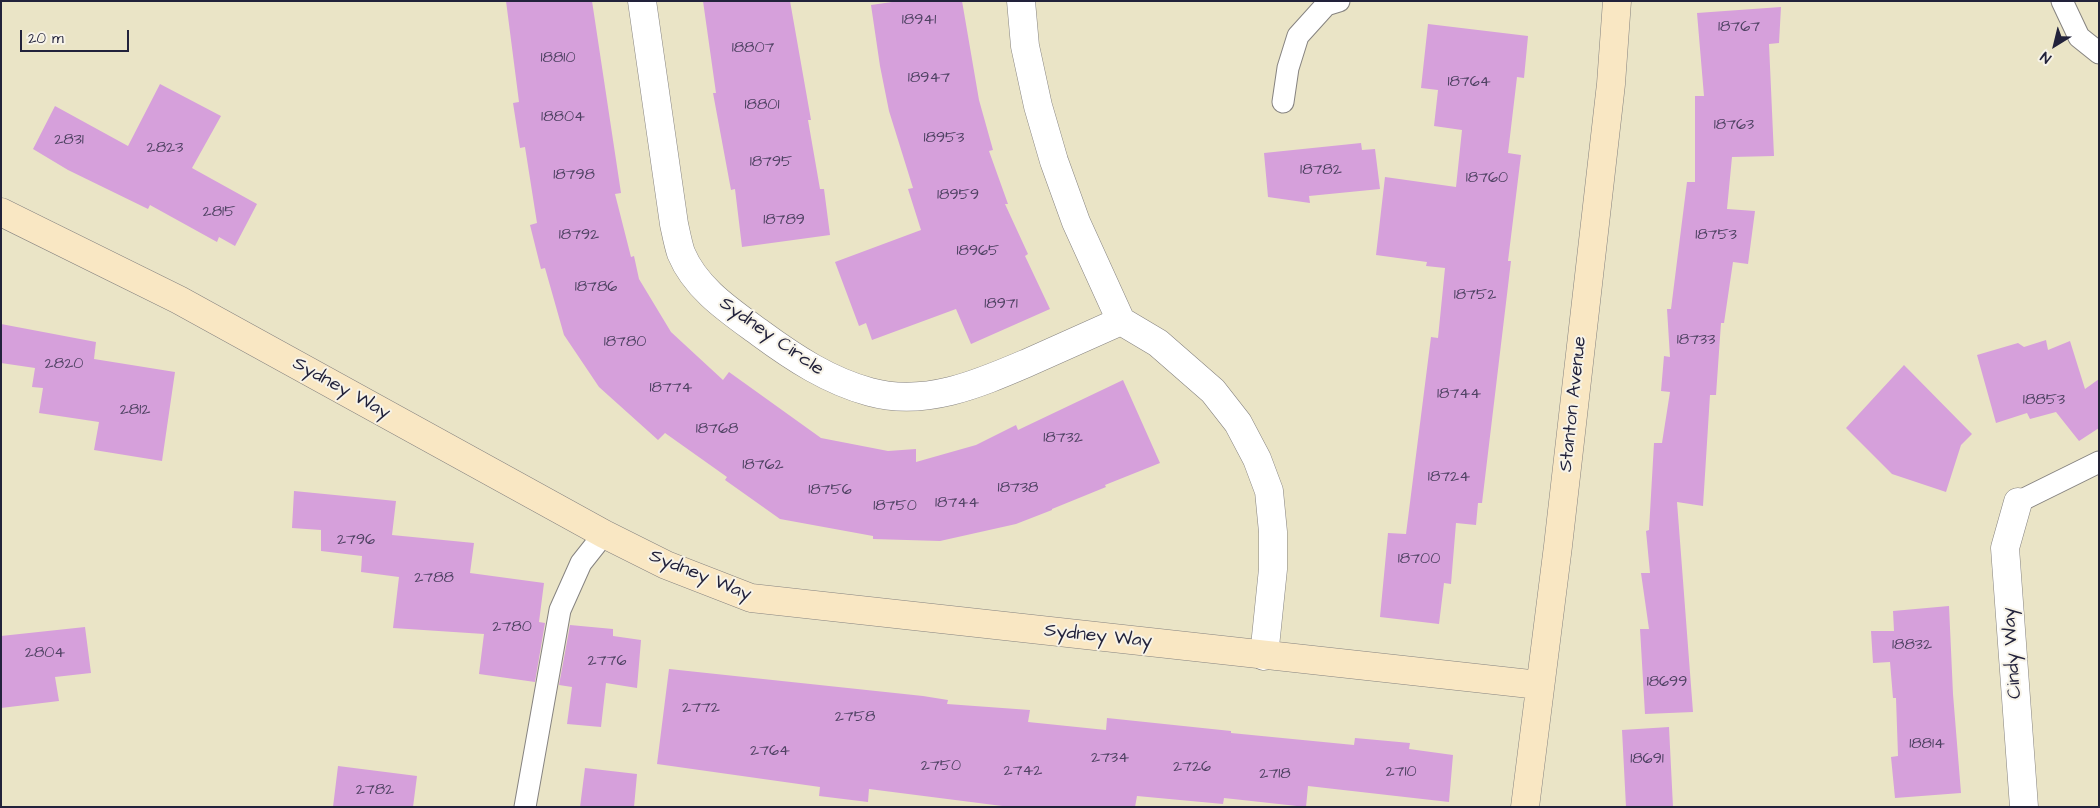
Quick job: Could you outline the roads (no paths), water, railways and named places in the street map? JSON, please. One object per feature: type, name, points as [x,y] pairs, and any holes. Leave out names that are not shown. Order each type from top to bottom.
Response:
[{"type":"street","name":"Sydney Circle","points":[[642,1],[674,224],[681,253],[696,278],[716,300],[800,362],[836,380],[871,392],[904,397],[944,394],[977,385],[1121,321]]},
{"type":"street","points":[[1021,1],[1027,54],[1038,106],[1054,161],[1076,222],[1121,321],[1158,343],[1213,391],[1238,423],[1257,459],[1269,492],[1273,532],[1273,569],[1264,656]]},
{"type":"street","name":"Stanton Avenue","points":[[1525,807],[1559,536],[1611,84],[1617,1]]},
{"type":"street","name":"Sydney Way","points":[[1,212],[180,300],[604,534],[666,564],[751,598],[1539,685]]},
{"type":"street","name":"Cindy Way","points":[[2018,502],[2004,548],[2024,807]]},
{"type":"lane","points":[[1284,102],[1288,68],[1298,36],[1326,5],[1339,1]]},
{"type":"lane","points":[[2062,1],[2079,37],[2099,53]]},
{"type":"lane","points":[[2018,502],[2099,462]]},
{"type":"lane","points":[[525,807],[560,610],[581,564],[604,534]]}]
